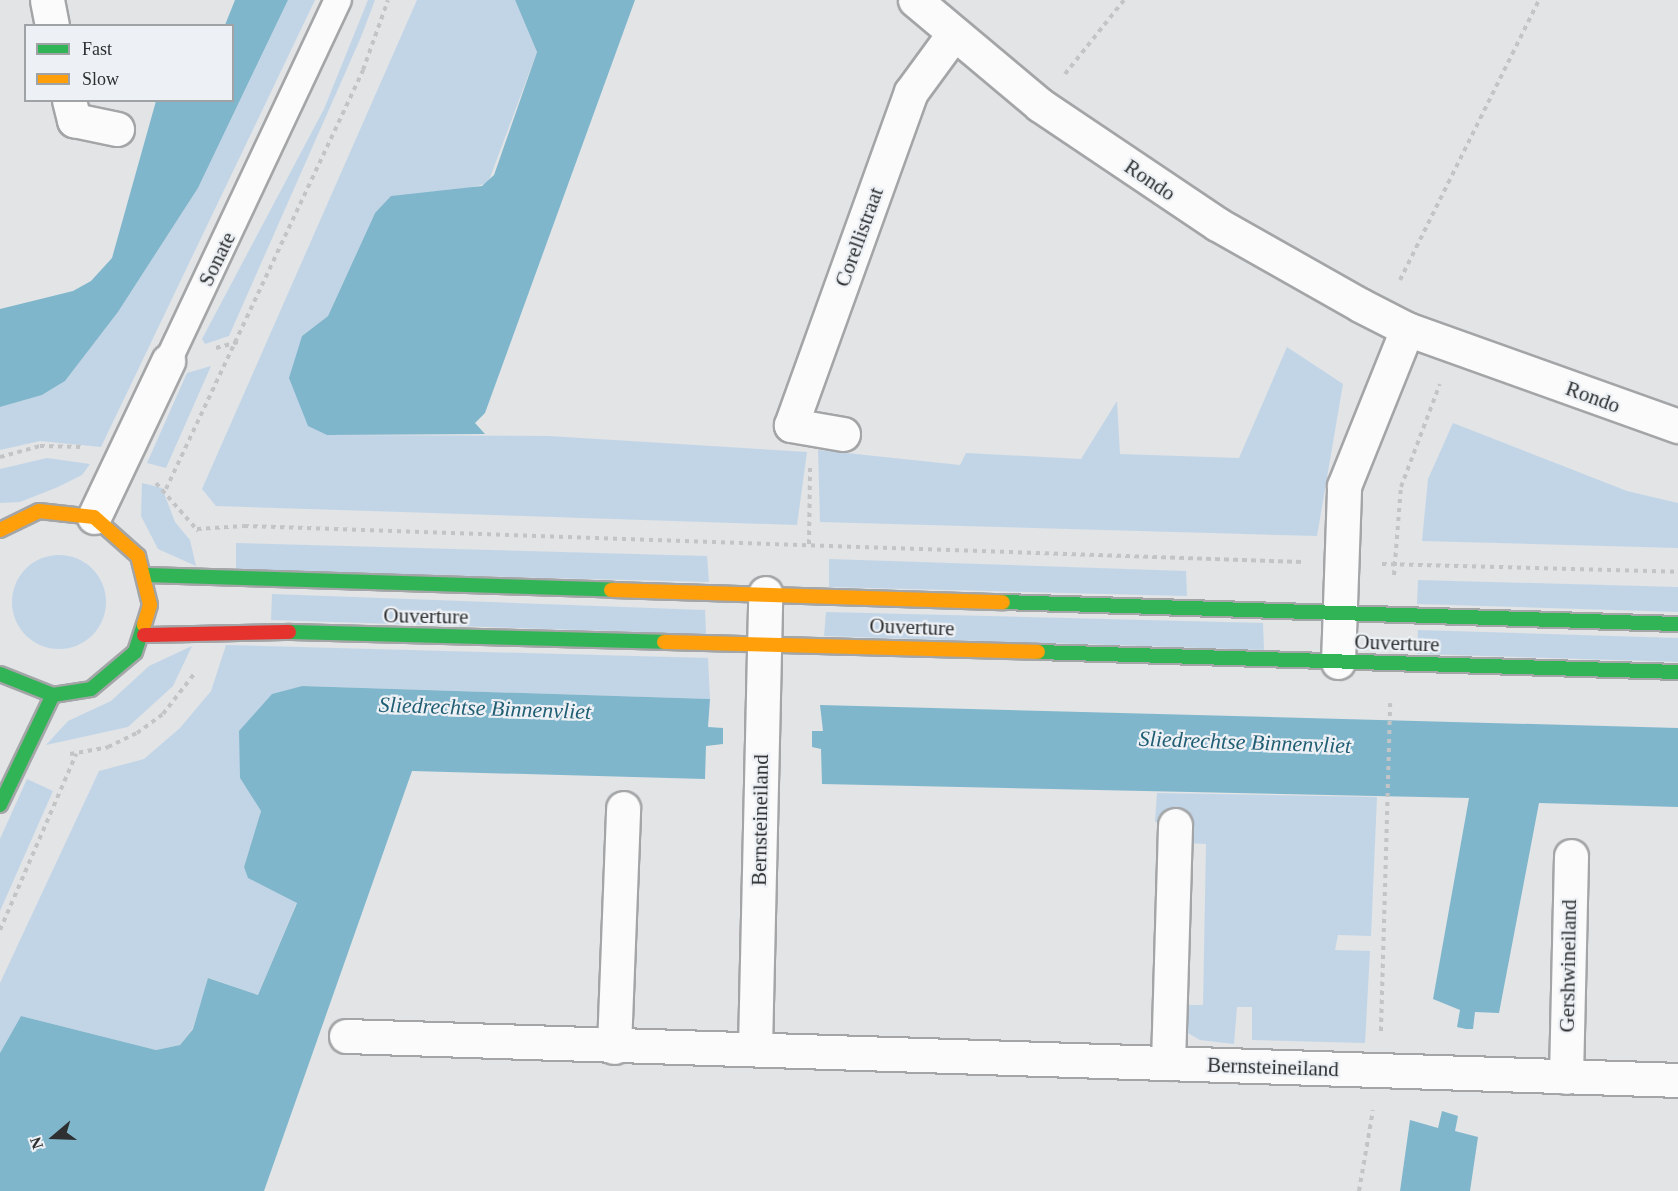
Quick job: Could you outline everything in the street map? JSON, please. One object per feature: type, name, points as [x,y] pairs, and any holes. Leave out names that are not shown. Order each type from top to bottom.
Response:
[{"type":"street","points":[[47,0],[52,24]]},
{"type":"street","name":"Rondo","points":[[915,0],[952,36],[1040,105],[1216,224],[1395,323],[1678,426]]},
{"type":"street","name":"Corellistraat","points":[[829,431],[791,425],[911,92],[952,36]]},
{"type":"street","points":[[70,102],[74,120],[117,129]]},
{"type":"street","points":[[1338,662],[1344,486],[1395,323]]},
{"type":"street","name":"Sonate","points":[[94,517],[168,361]]},
{"type":"street","points":[[0,530],[39,511],[77,511],[94,517],[126,540],[146,575],[150,605],[144,635],[108,680],[54,694],[29,690],[0,674]]},
{"type":"street","name":"Ouverture","points":[[146,575],[1338,610],[1678,624]]},
{"type":"street","name":"Bernsteineiland","points":[[755,1048],[765,593]]},
{"type":"street","name":"Ouverture","points":[[144,635],[274,632],[764,644],[1678,672]]},
{"type":"street","points":[[0,805],[54,694]]},
{"type":"street","points":[[614,1047],[623,808]]},
{"type":"street","points":[[1167,1063],[1175,825]]},
{"type":"street","name":"Gershwineiland","points":[[1566,1077],[1570,856]]},
{"type":"street","name":"Bernsteineiland","points":[[346,1036],[614,1047],[755,1048],[1379,1070]]},
{"type":"street","points":[[1379,1070],[1678,1080]]},
{"type":"lane","name":"Sonate","points":[[168,361],[339,0]]},
{"type":"path","points":[[388,0],[363,70],[166,489],[197,530],[244,526],[1341,563],[1678,572]]},
{"type":"path","points":[[1040,105],[1124,0]]},
{"type":"path","points":[[1395,323],[1539,0]]},
{"type":"path","points":[[1394,614],[1394,564],[1401,487],[1456,347]]},
{"type":"path","points":[[809,544],[829,431]]},
{"type":"path","points":[[1359,1191],[1379,1070],[1393,663]]},
{"type":"path","points":[[0,930],[76,754]]},
{"type":"shaded area","points":[[288,0],[315,0],[101,447],[40,441],[0,450],[0,407],[42,395],[65,381],[118,312],[198,188]]},
{"type":"shaded area","points":[[368,0],[375,0],[361,37],[229,336],[205,344],[202,339],[324,109]]},
{"type":"shaded area","points":[[417,0],[515,0],[537,52],[488,183],[375,213],[328,316],[302,336],[327,435],[549,436],[807,452],[797,525],[216,506],[202,489]]},
{"type":"shaded area","points":[[1287,347],[1343,384],[1317,536],[820,522],[818,450],[960,465],[966,453],[1081,459],[1117,401],[1120,454],[1239,458]]},
{"type":"shaded area","points":[[211,366],[166,468],[147,463],[187,373]]},
{"type":"shaded area","points":[[1453,423],[1627,491],[1678,503],[1678,548],[1422,541],[1428,479]]},
{"type":"shaded area","points":[[47,458],[90,464],[82,475],[58,487],[20,502],[0,503],[0,469]]},
{"type":"shaded area","points":[[142,483],[162,488],[175,522],[190,540],[196,566],[158,549],[141,516]]},
{"type":"shaded area","points":[[236,543],[707,556],[709,582],[236,570]]},
{"type":"shaded area","points":[[59,555],[77,559],[92,569],[102,584],[106,602],[102,620],[92,635],[77,645],[59,649],[41,645],[26,635],[16,620],[12,602],[16,584],[26,569],[41,559]]},
{"type":"shaded area","points":[[829,559],[1186,571],[1187,596],[829,587]]},
{"type":"shaded area","points":[[1418,580],[1678,587],[1678,612],[1417,604]]},
{"type":"shaded area","points":[[272,594],[705,610],[706,634],[271,620]]},
{"type":"shaded area","points":[[826,612],[1263,623],[1264,650],[824,636]]},
{"type":"shaded area","points":[[1418,630],[1678,638],[1678,662],[1417,654]]},
{"type":"shaded area","points":[[226,645],[708,658],[710,699],[302,686],[274,694],[240,778],[261,811],[244,867],[249,878],[297,902],[258,995],[209,978],[193,1028],[180,1045],[156,1050],[21,1016],[0,1053],[0,983],[99,771],[144,759],[180,728],[211,691]]},
{"type":"shaded area","points":[[192,646],[173,686],[128,727],[46,745],[68,721],[111,701],[149,666]]},
{"type":"shaded area","points":[[27,779],[53,791],[0,911],[0,839]]},
{"type":"shaded area","points":[[1157,793],[1377,797],[1371,936],[1338,935],[1335,950],[1370,951],[1365,1043],[1252,1040],[1252,1007],[1237,1007],[1234,1044],[1200,1040],[1186,1032],[1185,1005],[1203,1005],[1206,844],[1188,843],[1188,823],[1155,822]]},
{"type":"water","points":[[235,0],[288,0],[198,188],[118,312],[65,381],[42,395],[0,407],[0,309],[73,291],[91,281],[112,258],[156,102],[234,102],[234,24],[225,24]]},
{"type":"water","points":[[515,0],[635,0],[485,413],[475,423],[485,434],[327,435],[308,426],[289,378],[302,336],[328,316],[375,213],[391,196],[482,186],[494,175],[537,52]]},
{"type":"water","name":"Sliedrechtse Binnenvliet","points":[[302,686],[710,699],[708,727],[723,728],[723,744],[706,746],[705,779],[412,771],[264,1191],[0,1191],[0,1053],[21,1016],[156,1050],[180,1045],[193,1029],[208,978],[258,995],[297,903],[248,878],[244,867],[261,811],[240,778],[239,731],[272,694]]},
{"type":"water","name":"Sliedrechtse Binnenvliet","points":[[820,705],[1678,728],[1678,807],[1539,803],[1499,1013],[1475,1012],[1473,1029],[1466,1029],[1457,1027],[1460,1010],[1433,999],[1469,798],[822,784],[821,749],[812,747],[812,731],[823,731]]},
{"type":"water","points":[[1442,1111],[1458,1116],[1455,1131],[1478,1137],[1470,1191],[1400,1191],[1410,1120],[1438,1128]]},
{"type":"traffic: fast","points":[[146,575],[611,590]]},
{"type":"traffic: fast","points":[[1003,602],[1678,624]]},
{"type":"traffic: fast","points":[[0,674],[53,695],[91,689],[135,652],[144,625]]},
{"type":"traffic: fast","points":[[289,632],[664,642]]},
{"type":"traffic: fast","points":[[1038,652],[1678,672]]},
{"type":"traffic: fast","points":[[0,805],[53,695]]},
{"type":"traffic: slow","points":[[0,530],[39,511],[94,517],[138,556],[150,605],[144,625]]},
{"type":"traffic: slow","points":[[611,590],[1003,602]]},
{"type":"traffic: slow","points":[[664,642],[1038,652]]},
{"type":"traffic: jam","points":[[144,635],[289,632]]}]
